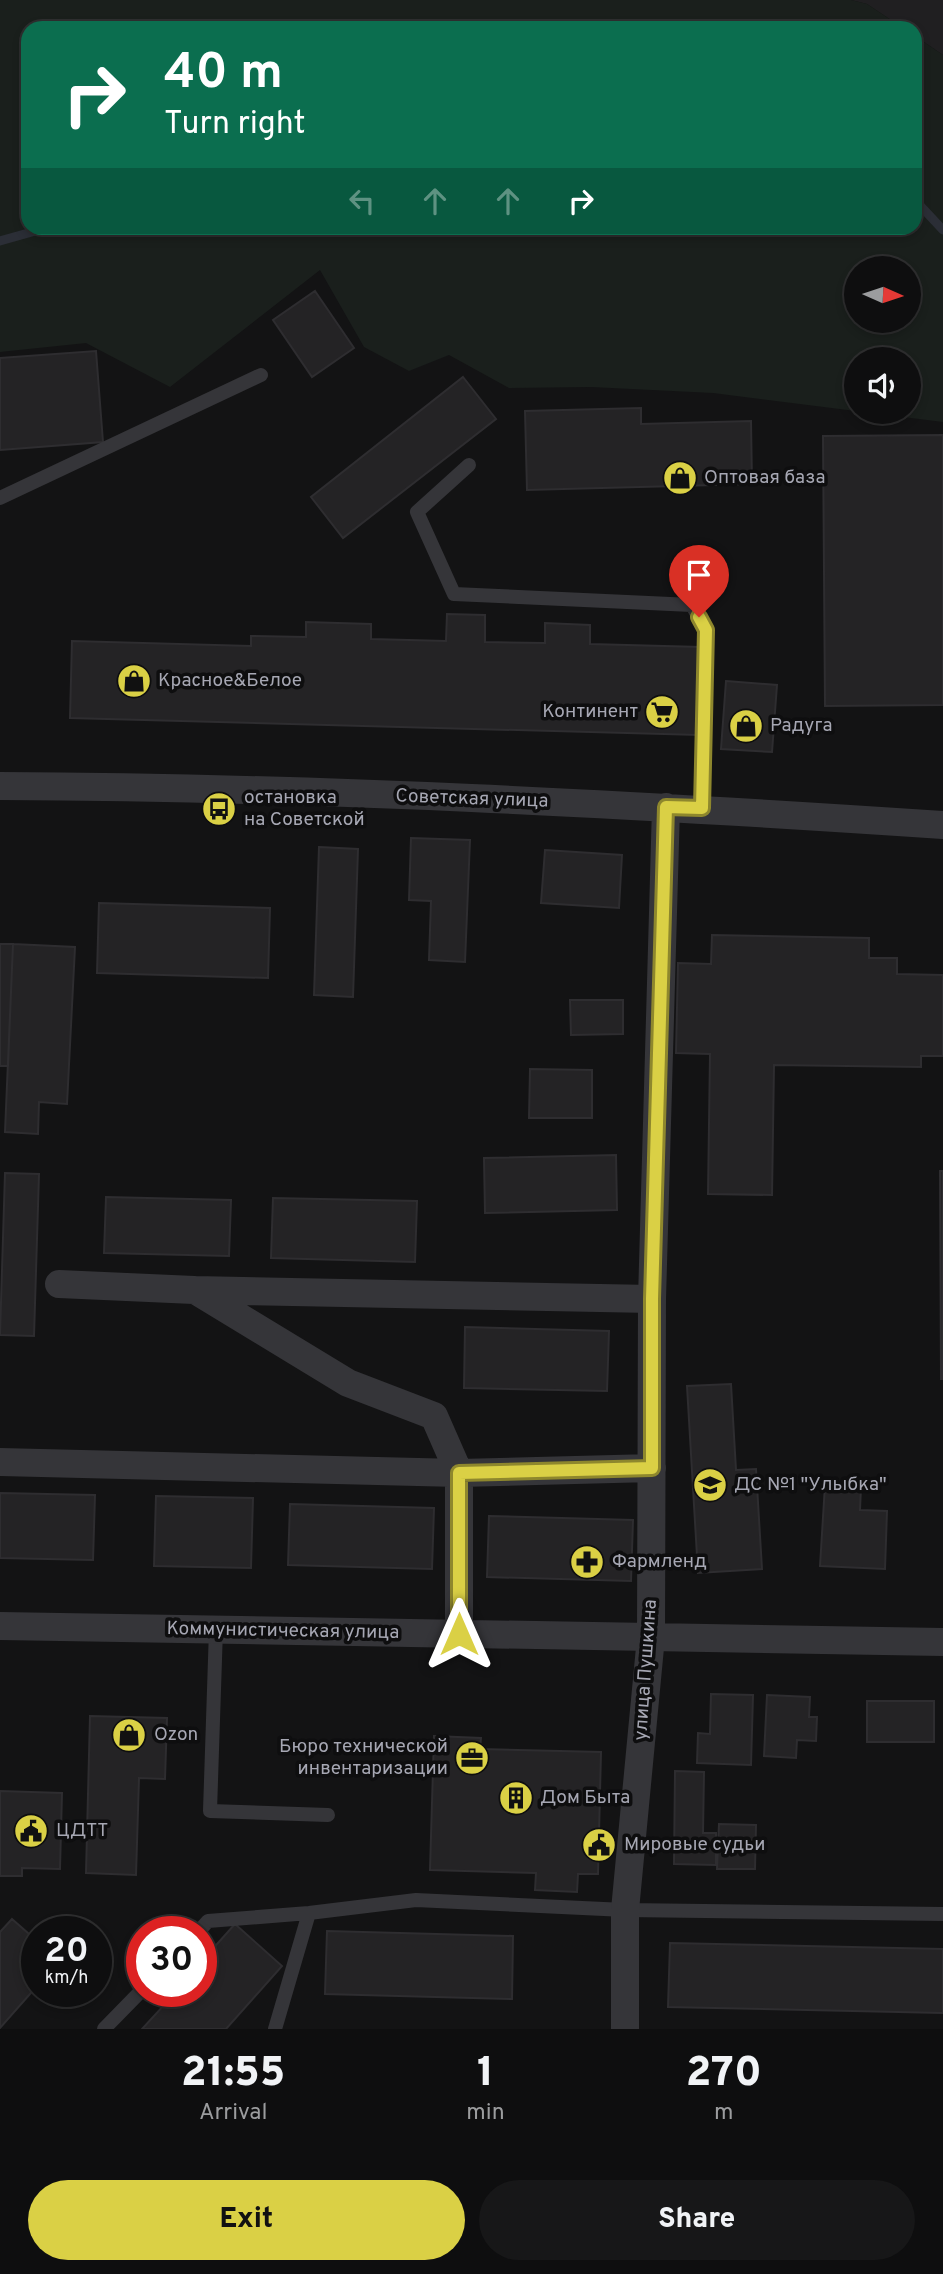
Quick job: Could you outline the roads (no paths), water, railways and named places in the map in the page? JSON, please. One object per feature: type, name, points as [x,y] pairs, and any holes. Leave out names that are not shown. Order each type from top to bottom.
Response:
[{"type":"street","name":"Советская улица","points":[[0,786],[278,792],[702,808],[943,825]]},
{"type":"street","name":"улица Пушкина","points":[[625,2029],[625,1910],[651,1637],[652,1299],[666,807]]},
{"type":"street","points":[[60,1284],[194,1290],[652,1299]]},
{"type":"street","points":[[194,1290],[348,1383],[434,1416],[459,1473],[459,1634]]},
{"type":"street","points":[[0,1462],[459,1473],[652,1468]]},
{"type":"street","name":"Коммунистическая улица","points":[[0,1626],[943,1642]]},
{"type":"lane","points":[[0,498],[261,375]]},
{"type":"lane","points":[[469,465],[417,512],[454,594],[692,605],[706,630],[702,808]]},
{"type":"lane","points":[[216,1629],[210,1811],[328,1815]]},
{"type":"lane","points":[[217,1921],[416,1900],[625,1910],[943,1914]]},
{"type":"lane","points":[[275,2029],[309,1913]]},
{"type":"lane","points":[[104,2029],[126,2006]]},
{"type":"waterway","points":[[922,208],[943,230]]},
{"type":"waterway","points":[[0,241],[21,235]]},
{"type":"place","name":"Оптовая база","points":[[680,478]]},
{"type":"place","name":"Красное&Белое","points":[[134,681]]},
{"type":"place","name":"Континент","points":[[662,712]]},
{"type":"place","name":"Радуга","points":[[746,726]]},
{"type":"place","name":"остановка на Советской","points":[[219,809]]},
{"type":"place","name":"ДС №1 \"Улыбка\"","points":[[710,1485]]},
{"type":"place","name":"Фармленд","points":[[587,1562]]},
{"type":"place","name":"Ozon","points":[[129,1735]]},
{"type":"place","name":"Бюро технической инвентаризации","points":[[472,1758]]},
{"type":"place","name":"Дом Быта","points":[[516,1798]]},
{"type":"place","name":"ЦДТТ","points":[[31,1831]]},
{"type":"place","name":"Мировые судьи","points":[[599,1845]]}]
